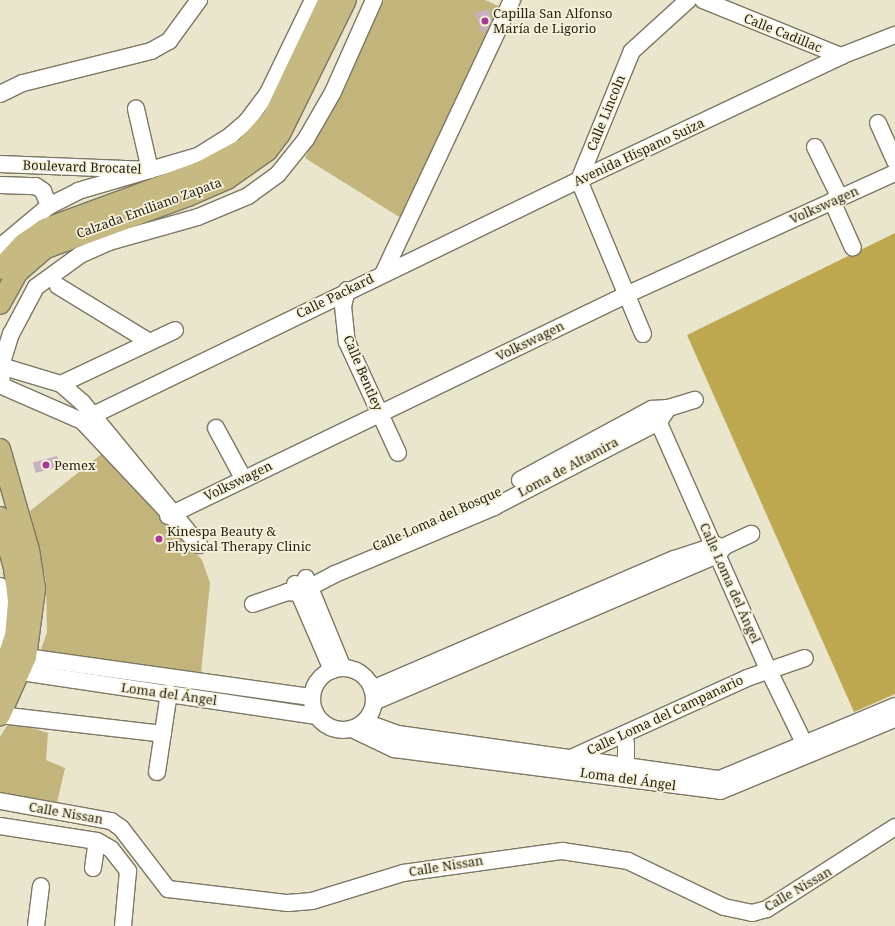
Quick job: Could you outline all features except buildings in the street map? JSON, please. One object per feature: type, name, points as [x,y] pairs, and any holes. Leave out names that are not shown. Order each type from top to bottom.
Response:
[{"type":"main road","name":"Calzada Emiliano Zapata","points":[[0,269],[24,244],[44,229],[202,171],[244,148],[273,118],[329,0]]},
{"type":"main road","name":"Calzada Emiliano Zapata","points":[[0,304],[18,272],[46,248],[188,196],[228,179],[267,151],[280,134],[346,0]]},
{"type":"main road","points":[[0,449],[29,550],[35,589],[24,665],[0,715]]},
{"type":"main road","points":[[0,517],[14,568],[18,603],[15,636],[0,680]]},
{"type":"street","points":[[0,94],[23,83],[133,57],[169,42],[200,0]]},
{"type":"street","points":[[0,246],[49,206],[78,191],[198,156],[247,121],[268,93],[314,0]]},
{"type":"street","points":[[87,417],[6,388],[1,382],[1,366],[20,310],[36,287],[53,271],[109,242],[198,217],[248,196],[278,174],[306,139],[333,92],[374,0]]},
{"type":"street","name":"Calle Packard","points":[[87,417],[384,272],[512,0]]},
{"type":"street","name":"Calle Lincoln","points":[[579,180],[632,51],[688,0]]},
{"type":"street","name":"Calle Cadillac","points":[[703,0],[841,56]]},
{"type":"street","name":"Avenida Hispano Suiza","points":[[384,272],[841,56],[895,35]]},
{"type":"street","name":"Boulevard Brocatel","points":[[0,164],[150,170],[136,109]]},
{"type":"street","points":[[878,123],[895,161]]},
{"type":"street","points":[[815,146],[854,248]]},
{"type":"street","name":"Volkswagen","points":[[87,417],[171,514],[379,411],[626,295],[895,173]]},
{"type":"street","points":[[579,180],[643,334]]},
{"type":"street","name":"Boulevard Brocatel","points":[[0,184],[36,186],[43,191],[49,206]]},
{"type":"street","points":[[58,286],[148,341]]},
{"type":"street","name":"Calle Bentley","points":[[346,290],[343,306],[347,342],[398,454]]},
{"type":"street","points":[[61,384],[148,341],[175,330]]},
{"type":"street","points":[[1,366],[61,384],[87,417]]},
{"type":"street","points":[[656,415],[668,408],[695,400]]},
{"type":"street","name":"Calle Loma del Ángel","points":[[656,415],[718,548],[808,750]]},
{"type":"street","name":"Calle Loma del Bosque","points":[[299,587],[490,497],[656,415]]},
{"type":"street","points":[[216,428],[244,478]]},
{"type":"street","points":[[373,696],[360,673],[337,669],[318,681],[312,697],[317,716],[333,728],[359,725],[373,696],[751,534]]},
{"type":"street","points":[[0,586],[0,641]]},
{"type":"street","points":[[253,604],[299,587],[337,669]]},
{"type":"street","name":"Calle Loma del Campanario","points":[[571,765],[805,658]]},
{"type":"street","points":[[47,676],[48,660]]},
{"type":"street","name":"Loma del Ángel","points":[[24,665],[48,660],[312,697]]},
{"type":"street","name":"Loma del Ángel","points":[[24,665],[47,676],[317,716]]},
{"type":"street","name":"Calle Loma del Campanario","points":[[571,765],[626,743],[772,672]]},
{"type":"street","points":[[157,772],[169,693]]},
{"type":"street","name":"Loma del Ángel","points":[[808,750],[895,706]]},
{"type":"street","points":[[0,715],[163,734]]},
{"type":"street","name":"Loma del Ángel","points":[[359,725],[394,749],[571,765],[626,772],[720,779],[895,719]]},
{"type":"street","points":[[626,743],[626,772]]},
{"type":"street","name":"Calle Nissan","points":[[0,801],[111,821],[121,828],[159,882],[174,892],[288,903],[312,901],[403,873],[562,851],[628,861],[724,907],[752,913],[766,909],[895,827]]},
{"type":"street","points":[[0,826],[98,841],[111,849],[128,872],[126,925]]},
{"type":"street","points":[[93,868],[98,841]]},
{"type":"street","points":[[36,926],[41,886]]},
{"type":"shaded area","points":[[384,0],[485,0],[505,9],[401,218],[305,158]]},
{"type":"shaded area","points":[[895,233],[895,694],[854,712],[687,335]]},
{"type":"shaded area","points":[[104,452],[202,560],[210,583],[201,673],[40,652],[47,633],[46,581],[30,511]]},
{"type":"shaded area","points":[[10,721],[48,733],[46,760],[65,768],[56,807],[0,799],[0,737]]},
{"type":"place","name":"Capilla San Alfonso María de Ligorio","points":[[485,21]]},
{"type":"place","name":"Pemex","points":[[46,465]]},
{"type":"place","name":"Kinespa Beauty & Physical Therapy Clinic","points":[[159,539]]}]
